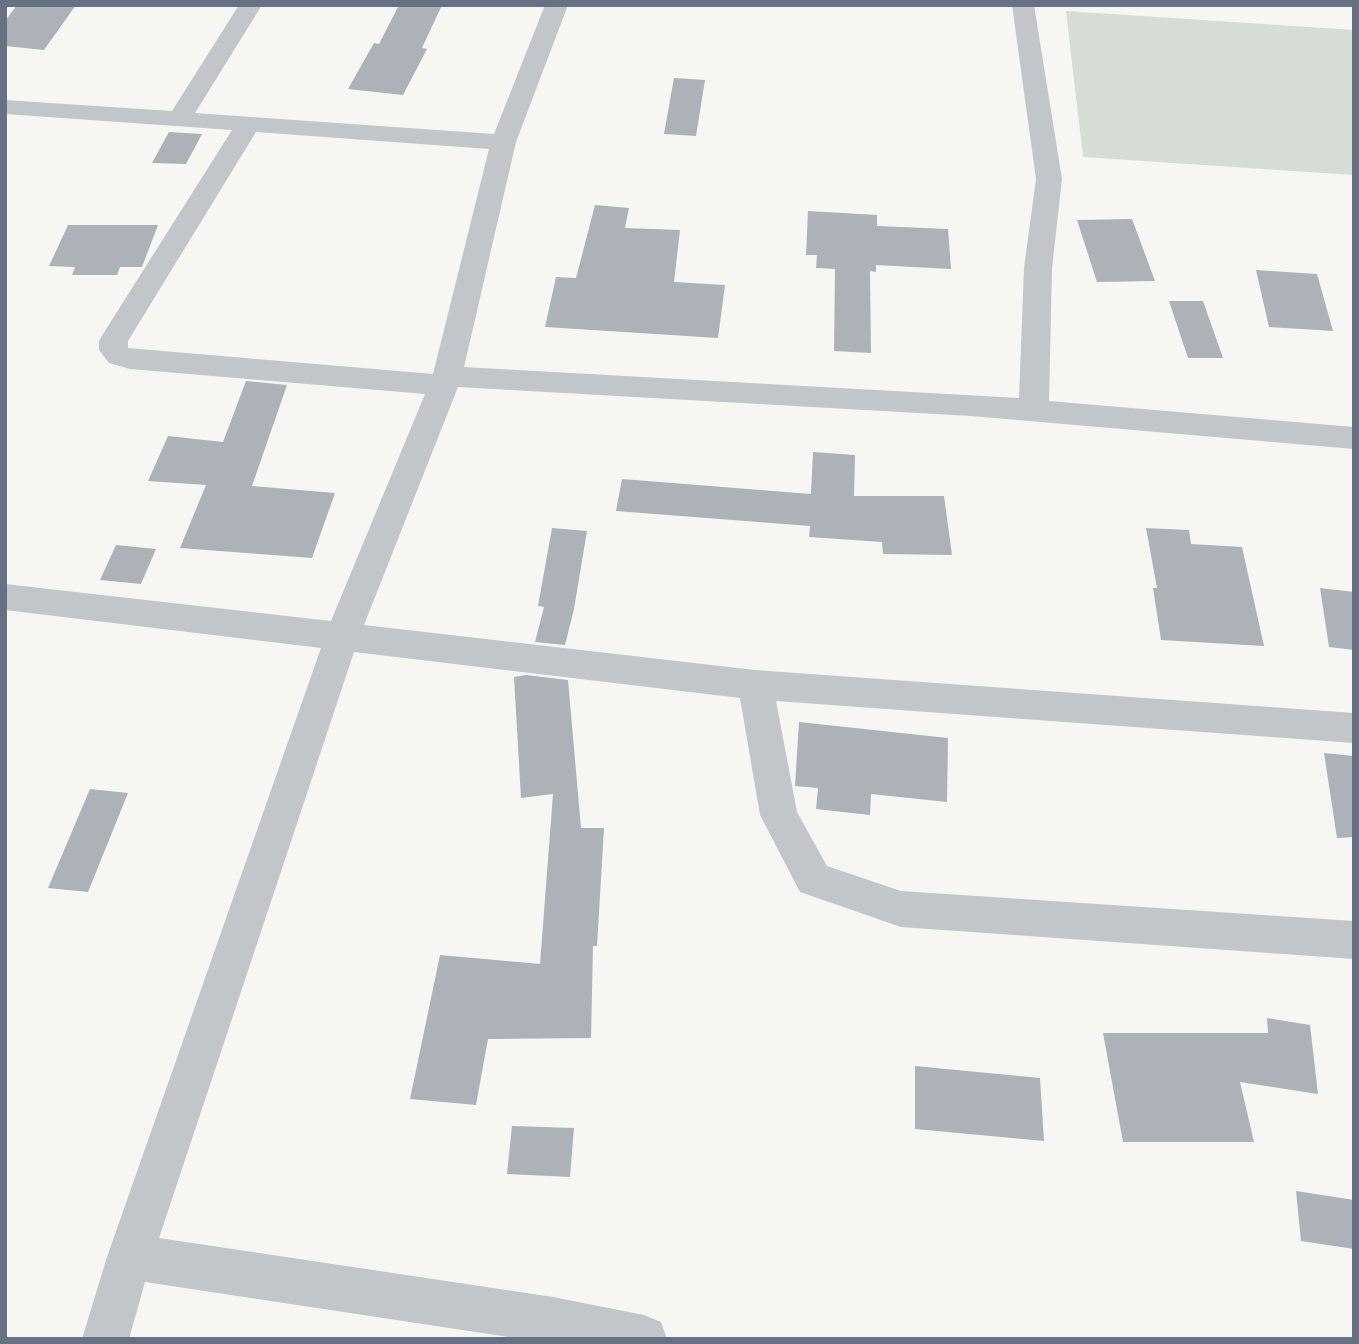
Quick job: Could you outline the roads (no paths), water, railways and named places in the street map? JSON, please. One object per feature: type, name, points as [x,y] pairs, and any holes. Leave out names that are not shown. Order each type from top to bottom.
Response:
[{"type":"street","points":[[179,119],[251,5]]},
{"type":"street","points":[[105,1339],[130,1257],[343,635],[445,380],[503,142],[556,5]]},
{"type":"street","points":[[1023,5],[1049,179],[1038,268],[1034,412]]},
{"type":"street","points":[[5,107],[503,142]]},
{"type":"street","points":[[249,124],[113,341],[114,350],[119,355],[130,359],[445,380],[957,404],[1354,438]]},
{"type":"street","points":[[9,604],[343,635],[755,685],[1354,729]]},
{"type":"street","points":[[755,685],[779,815],[814,879],[901,909],[1354,940]]},
{"type":"street","points":[[130,1257],[553,1320],[644,1339]]}]
